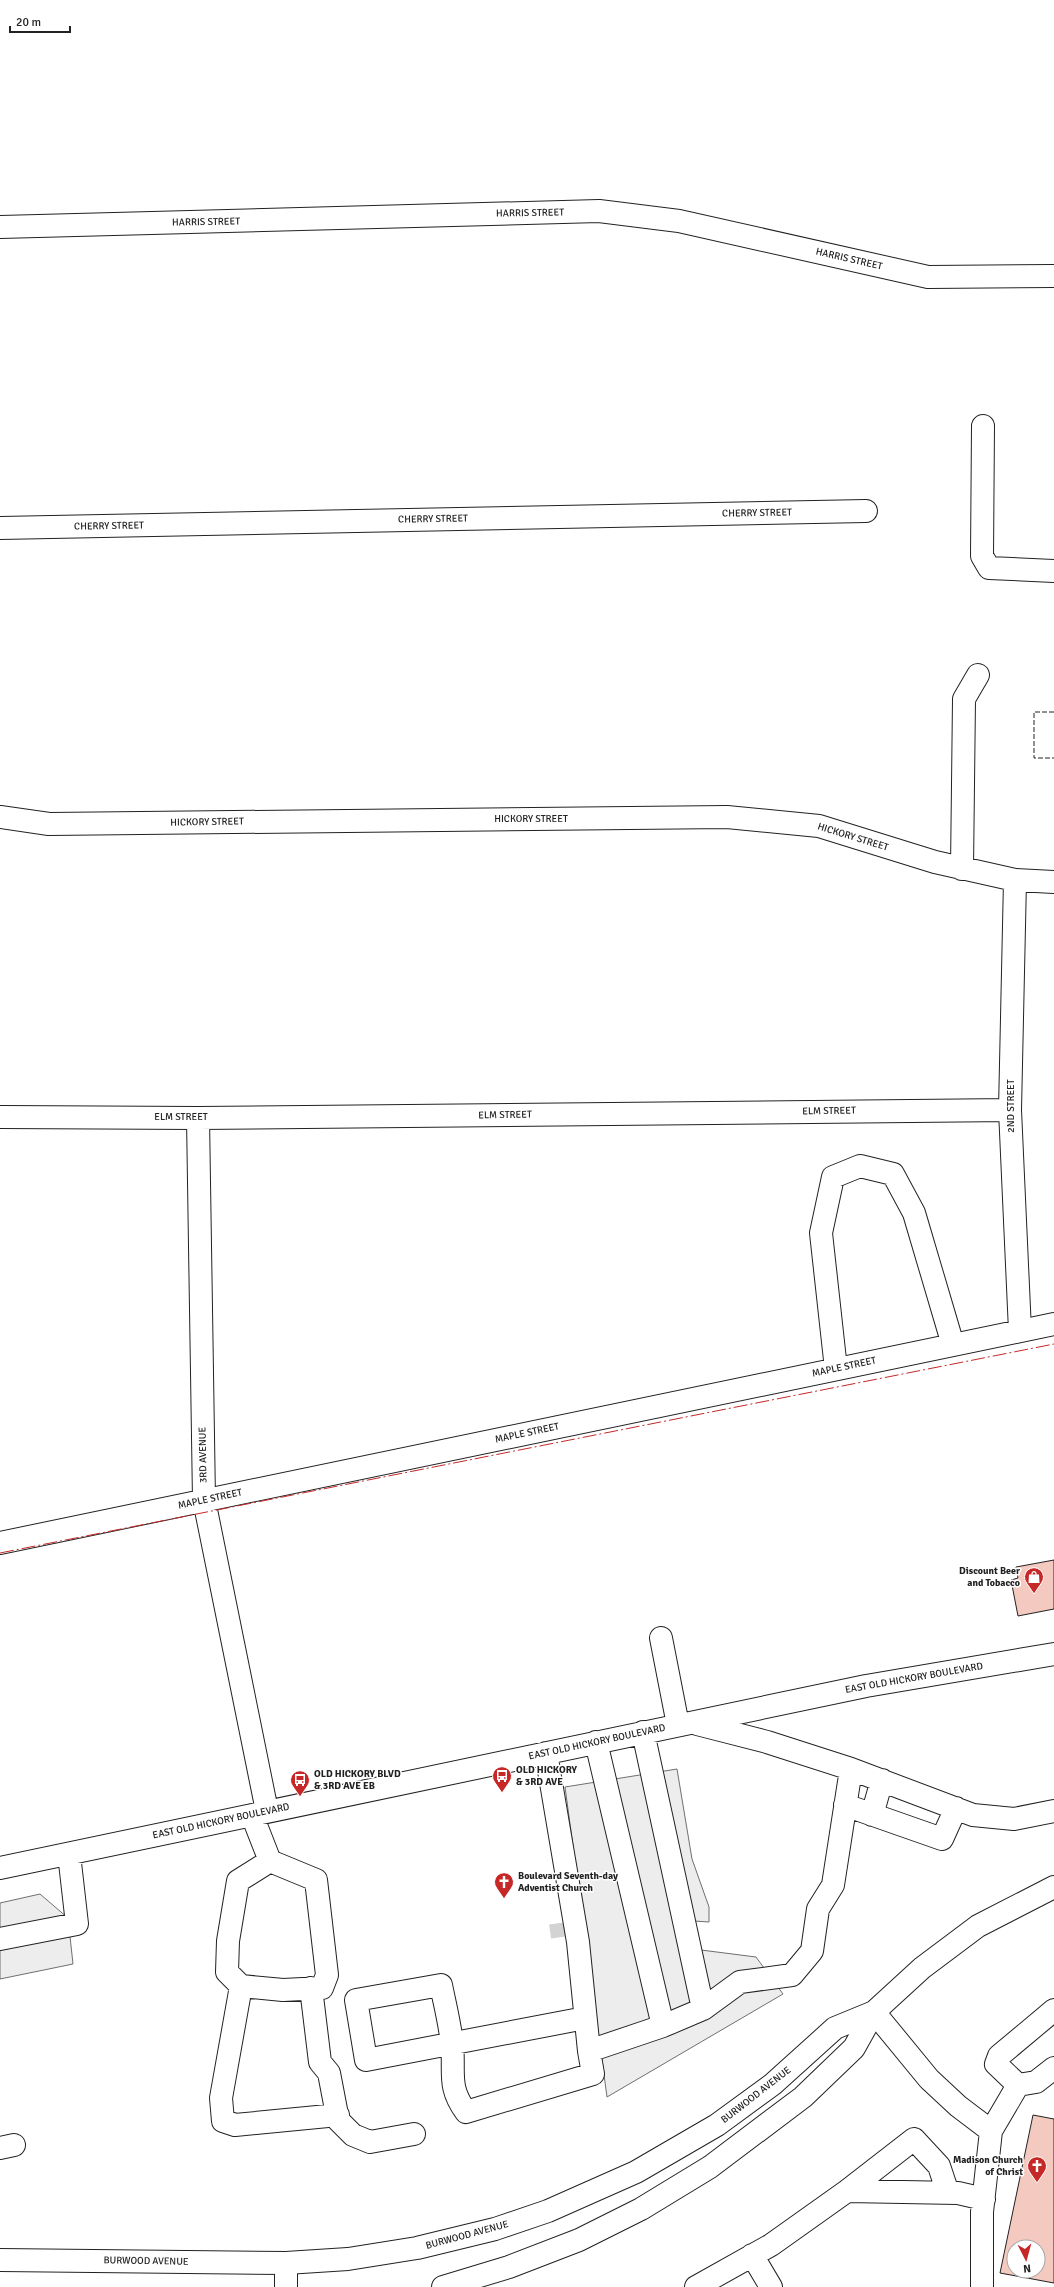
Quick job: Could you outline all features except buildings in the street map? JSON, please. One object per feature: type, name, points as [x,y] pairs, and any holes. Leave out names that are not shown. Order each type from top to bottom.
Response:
[{"type":"street","name":"HARRIS STREET","points":[[0,227],[599,211],[679,221],[928,277],[1054,276]]},
{"type":"street","points":[[983,426],[982,556],[989,568],[1054,571]]},
{"type":"street","name":"CHERRY STREET","points":[[0,528],[866,511]]},
{"type":"street","points":[[962,868],[964,699],[978,675]]},
{"type":"street","name":"HICKORY STREET","points":[[0,817],[49,824],[727,817],[819,826],[935,862],[1015,880],[1054,882]]},
{"type":"street","name":"2ND STREET","points":[[1015,880],[1010,1110],[1020,1331]]},
{"type":"street","name":"ELM STREET","points":[[0,1117],[198,1118],[1010,1110]]},
{"type":"street","name":"3RD AVENUE","points":[[198,1118],[204,1500],[270,1861]]},
{"type":"street","points":[[836,1369],[821,1234],[833,1177],[860,1166],[893,1174],[914,1213],[953,1345]]},
{"type":"street","name":"MAPLE STREET","points":[[0,1543],[1054,1324]]},
{"type":"street","points":[[661,1638],[685,1724],[767,1742],[851,1769],[973,1815],[1014,1819],[1054,1810]]},
{"type":"street","name":"EAST OLD HICKORY BOULEVARD","points":[[0,1868],[260,1812],[866,1686],[1054,1654]]},
{"type":"street","points":[[643,1732],[703,2009]]},
{"type":"street","points":[[596,1742],[663,2026]]},
{"type":"street","points":[[546,1753],[580,1959],[585,2018],[593,2074],[466,2112],[457,2100],[452,2084],[452,2044],[441,1985],[356,2000],[366,2060],[452,2044],[585,2018]]},
{"type":"street","points":[[589,2051],[663,2026],[703,2009],[740,1982],[792,1975],[812,1951],[818,1909],[833,1885],[851,1769]]},
{"type":"street","points":[[872,1815],[882,1780]]},
{"type":"street","points":[[845,1805],[942,1840],[956,1808]]},
{"type":"street","points":[[0,1939],[77,1924],[69,1854]]},
{"type":"street","points":[[270,1861],[316,1880],[327,1975],[322,1988],[283,1990],[240,1986],[227,1972],[228,1941],[238,1881],[270,1861]]},
{"type":"street","name":"BURWOOD AVENUE","points":[[443,2287],[509,2267],[578,2240],[641,2209],[710,2167],[803,2097],[854,2048],[874,2012],[922,1968],[978,1926],[1054,1887]]},
{"type":"street","points":[[570,1892],[561,1930],[580,1959]]},
{"type":"street","points":[[240,1986],[221,2098],[223,2121],[236,2125],[338,2115]]},
{"type":"street","points":[[311,1988],[320,2062],[330,2073],[338,2120],[354,2135],[370,2142],[414,2134]]},
{"type":"street","points":[[1018,2085],[996,2064],[999,2056],[1054,2010]]},
{"type":"street","points":[[874,2012],[929,2079],[958,2106],[991,2130]]},
{"type":"street","name":"BURWOOD AVENUE","points":[[0,2260],[286,2263],[348,2259],[417,2248],[495,2229],[548,2211],[636,2172],[717,2125],[773,2084],[835,2028],[874,2012]]},
{"type":"street","points":[[982,2287],[984,2199],[991,2130],[1018,2085],[1036,2082],[1054,2068]]},
{"type":"street","points":[[696,2287],[709,2282],[752,2255],[772,2245],[847,2191],[914,2139],[939,2166],[948,2193]]},
{"type":"street","points":[[847,2191],[948,2193],[984,2199]]},
{"type":"street","points":[[752,2255],[771,2287]]},
{"type":"street","points":[[286,2263],[286,2287]]},
{"type":"shaded area","points":[[677,1769],[692,1859],[709,1907],[709,1922],[694,1921],[701,1950],[756,1957],[783,1994],[607,2097],[565,1787]]},
{"type":"shaded area","points":[[40,1894],[68,1918],[73,1964],[0,1979],[0,1903]]},
{"type":"tunnel","points":[[560,1923],[562,1937]]},
{"type":"fence","points":[[1054,712],[1034,712],[1034,758],[1054,758]]},
{"type":"power","points":[[0,1553],[1054,1344]]},
{"type":"place","name":"Discount Beer and Tobacco","points":[[1034,1594]]},
{"type":"place","name":"OLD HICKORY & 3RD AVE","points":[[502,1793]]},
{"type":"place","name":"OLD HICKORY BLVD & 3RD AVE EB","points":[[300,1797]]},
{"type":"place","name":"Boulevard Seventh-day Adventist Church","points":[[504,1899]]},
{"type":"place","name":"Madison Church of Christ","points":[[1037,2183]]}]
